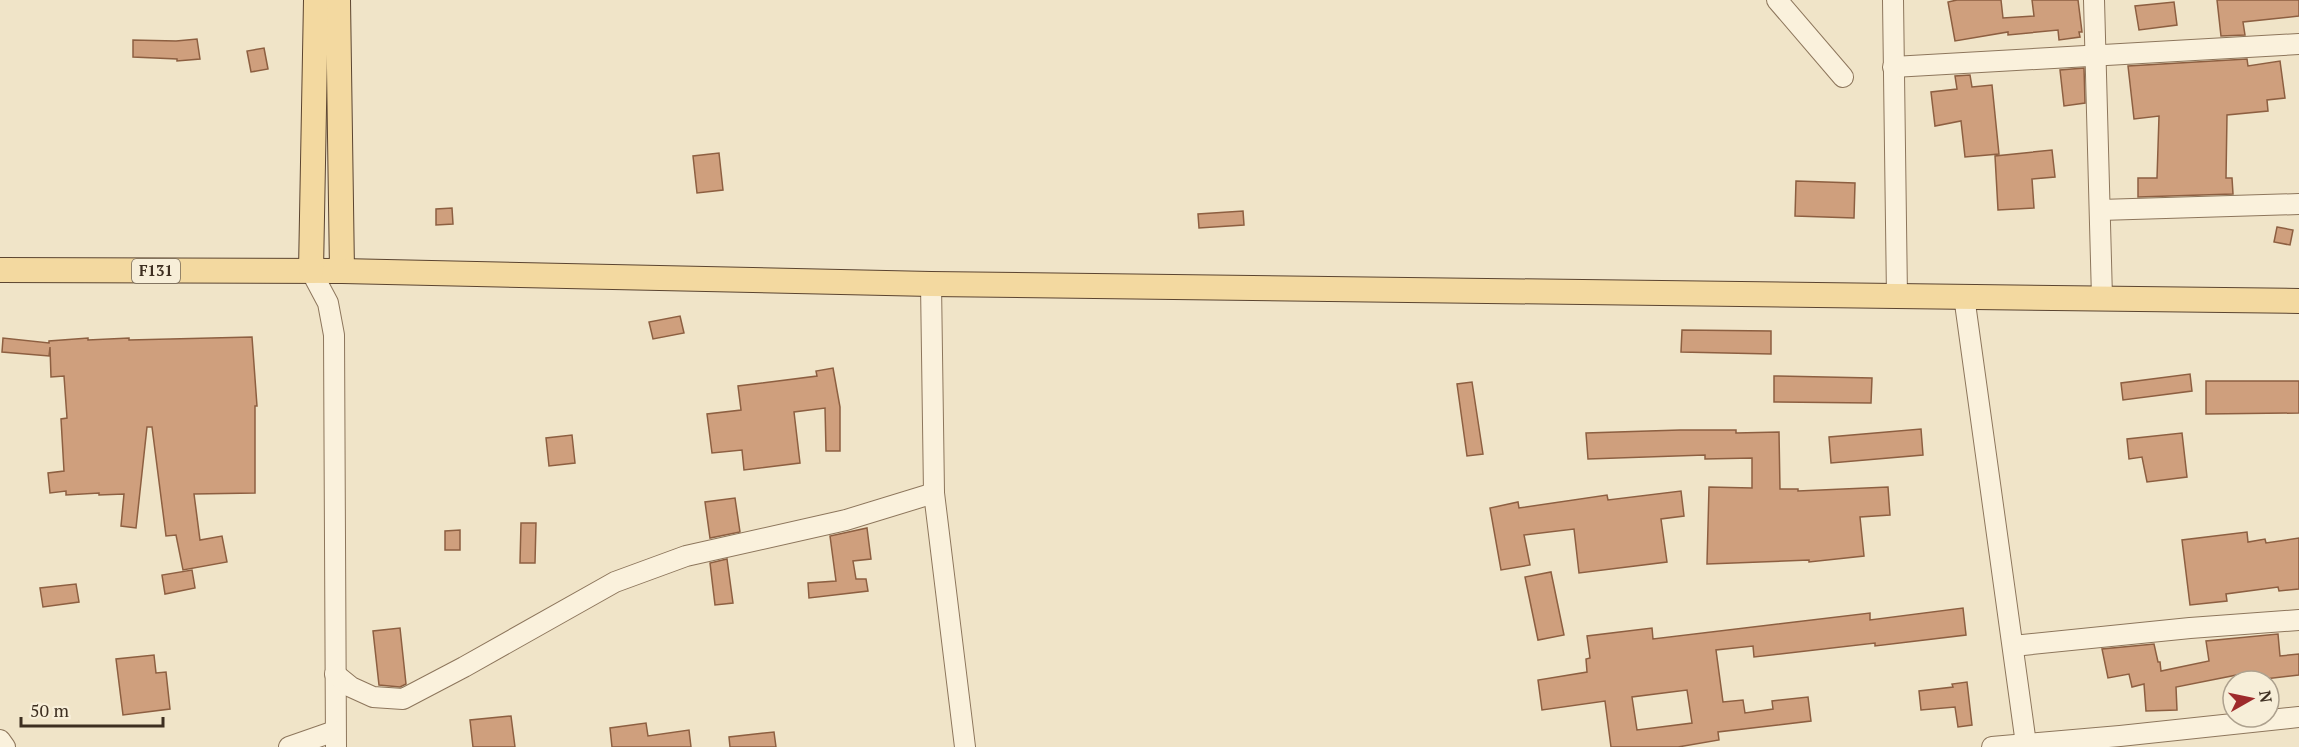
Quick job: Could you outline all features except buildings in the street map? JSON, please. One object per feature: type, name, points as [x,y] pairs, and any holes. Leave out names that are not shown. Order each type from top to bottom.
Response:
[{"type":"main road","points":[[316,0],[311,271],[931,284],[2299,301]]},
{"type":"main road","points":[[338,0],[342,271]]},
{"type":"main road","name":"F131","points":[[0,270],[311,271]]},
{"type":"street","points":[[1777,0],[1843,77]]},
{"type":"street","points":[[1893,0],[1897,297]]},
{"type":"street","points":[[2094,0],[2102,298]]},
{"type":"street","points":[[1893,68],[2299,44]]},
{"type":"street","points":[[2100,210],[2299,204]]},
{"type":"street","points":[[289,747],[335,739],[334,335],[328,303],[311,271]]},
{"type":"street","points":[[931,284],[934,493],[965,747]]},
{"type":"street","points":[[1964,296],[2026,744]]},
{"type":"street","points":[[335,674],[351,687],[373,697],[403,699],[615,582],[686,556],[846,520],[934,493]]},
{"type":"street","points":[[2013,646],[2190,628],[2299,620]]},
{"type":"street","points":[[1992,747],[2299,717]]},
{"type":"street","points":[[0,740],[5,747]]}]
